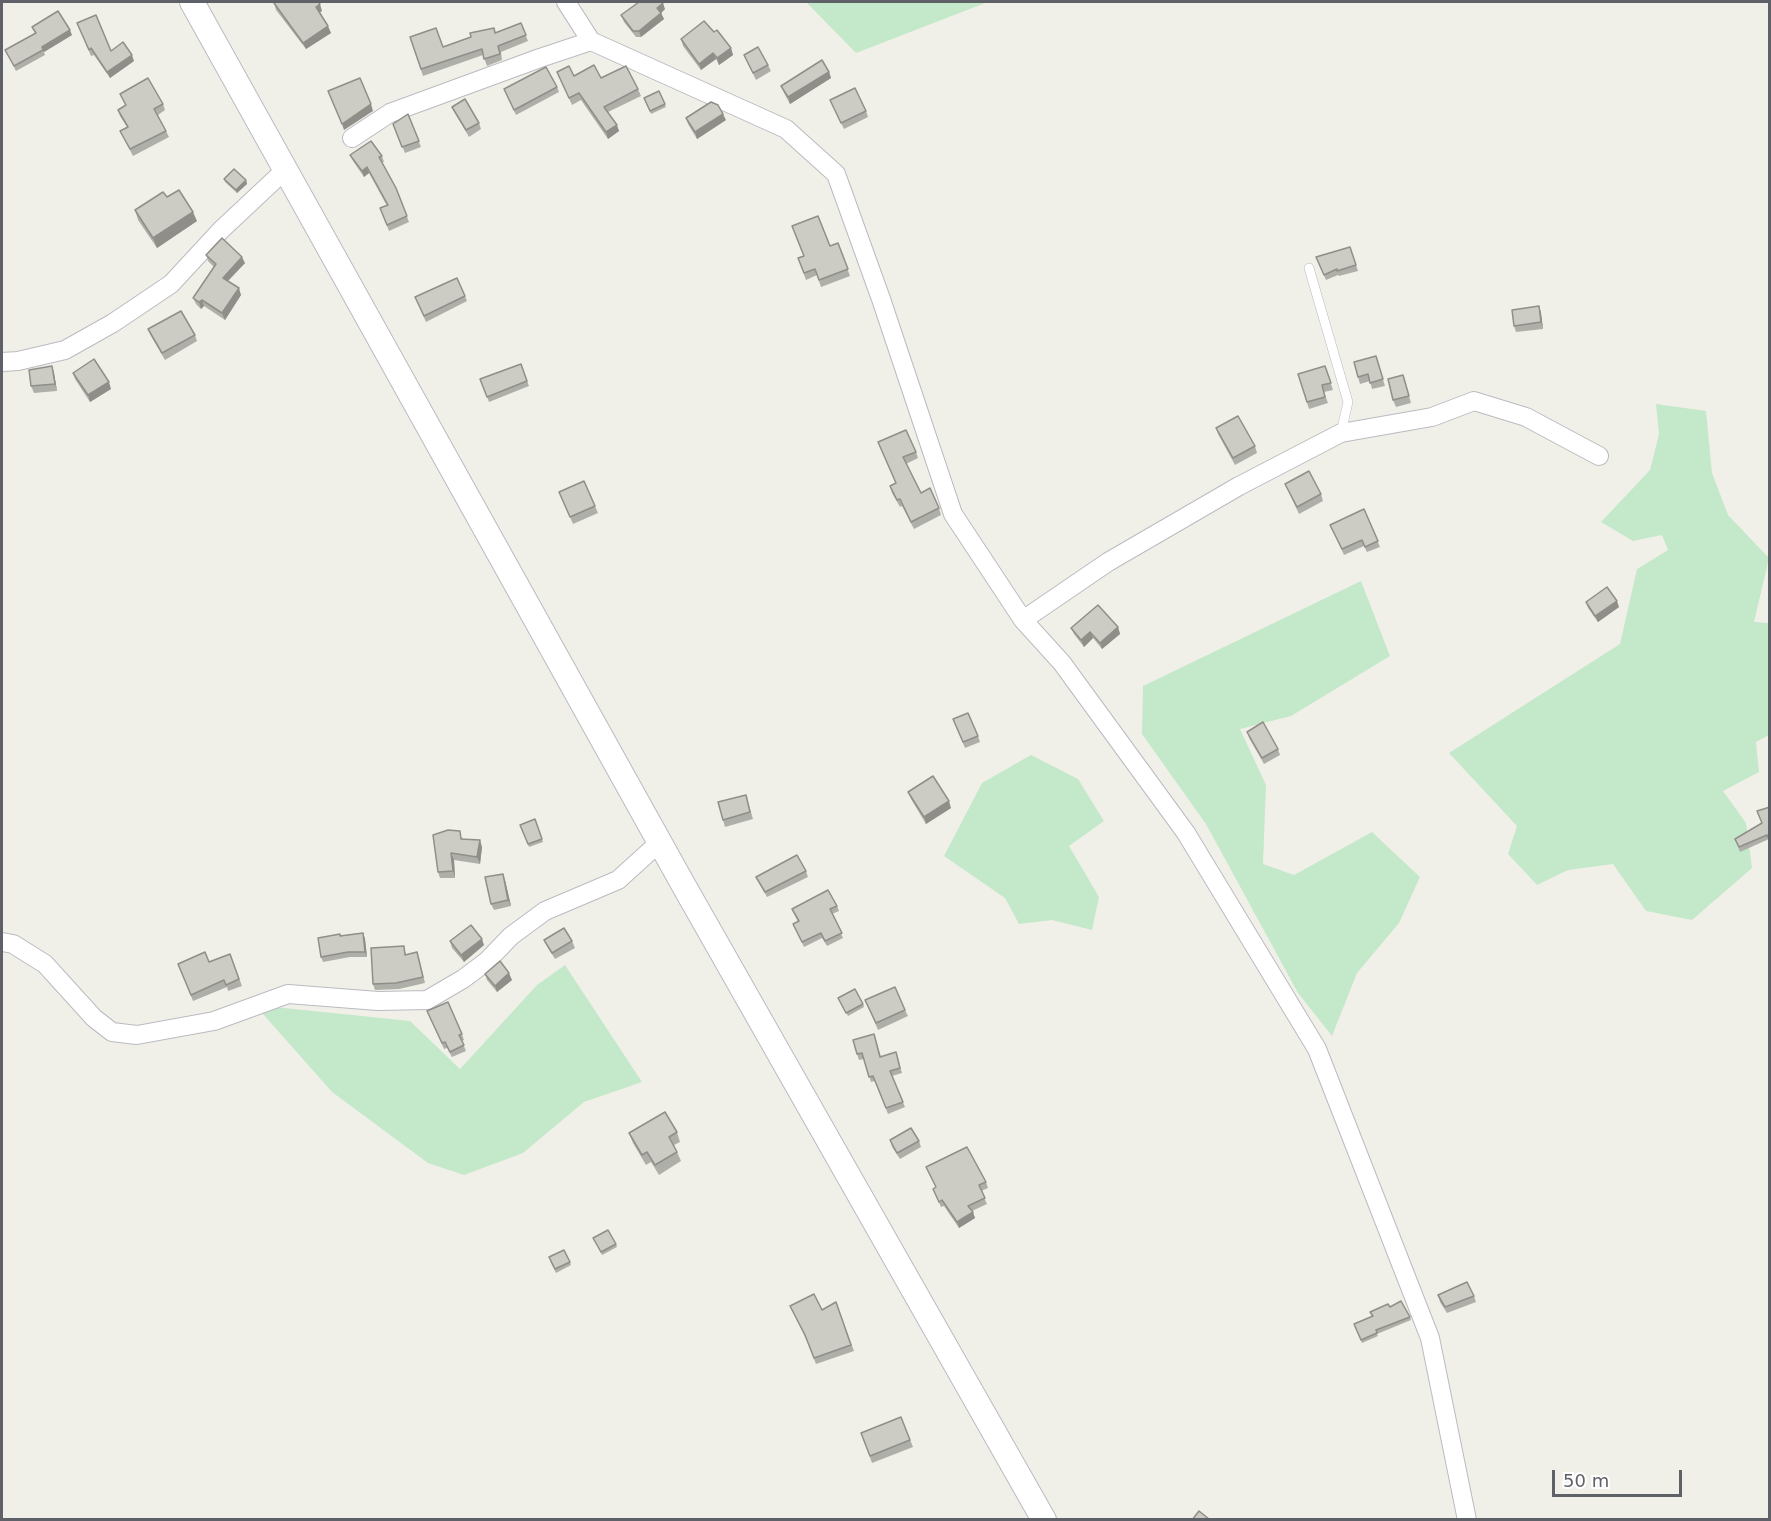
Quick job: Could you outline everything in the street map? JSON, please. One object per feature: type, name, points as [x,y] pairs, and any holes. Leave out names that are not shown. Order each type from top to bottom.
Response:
[{"type":"main road","points":[[192,2],[660,842],[1044,1520]]},
{"type":"street","points":[[566,2],[591,41],[786,129],[836,174],[881,299],[953,514],[1023,620],[1062,663],[1186,833],[1317,1049],[1430,1338],[1467,1520]]},
{"type":"street","points":[[352,138],[390,113],[591,41]]},
{"type":"street","points":[[2,362],[18,361],[65,350],[113,323],[171,284],[221,230],[285,170]]},
{"type":"street","points":[[1023,620],[1108,562],[1239,486],[1341,433],[1432,417],[1474,401],[1526,417],[1599,456]]},
{"type":"street","points":[[2,942],[13,944],[45,964],[94,1018],[112,1032],[137,1035],[214,1021],[288,994],[378,1001],[428,1000],[479,967],[511,936],[545,911],[618,880],[660,842]]},
{"type":"lane","points":[[1309,268],[1348,402],[1341,433]]},
{"type":"green space","points":[[806,2],[988,2],[856,53]]},
{"type":"green space","points":[[1656,404],[1706,411],[1712,473],[1728,515],[1769,558],[1754,622],[1769,623],[1769,735],[1756,742],[1759,772],[1723,791],[1746,823],[1752,868],[1692,920],[1646,911],[1613,864],[1568,870],[1537,885],[1508,854],[1517,826],[1449,753],[1620,644],[1637,569],[1668,550],[1662,535],[1633,541],[1601,522],[1650,470],[1659,434]]},
{"type":"green space","points":[[1361,581],[1390,656],[1291,716],[1240,729],[1266,785],[1263,864],[1294,875],[1372,832],[1420,877],[1399,923],[1357,973],[1332,1036],[1298,993],[1206,824],[1142,734],[1143,686]]},
{"type":"green space","points":[[1031,755],[1078,779],[1104,821],[1069,846],[1099,897],[1092,930],[1052,920],[1019,924],[1005,898],[944,856],[982,783]]},
{"type":"green space","points":[[565,965],[642,1082],[584,1102],[523,1153],[464,1175],[428,1163],[332,1092],[255,1005],[410,1021],[460,1069],[537,985]]},
{"type":"building","points":[[318,2],[320,4],[316,7],[328,26],[303,43],[274,3]]},
{"type":"building","points":[[639,2],[663,3],[657,8],[661,13],[639,31],[633,31],[621,15]]},
{"type":"building","points":[[58,11],[70,30],[42,47],[43,50],[14,66],[5,50],[36,33],[32,27]]},
{"type":"building","points":[[96,15],[111,51],[123,42],[132,55],[107,72],[91,48],[89,50],[77,23]]},
{"type":"building","points":[[704,21],[714,32],[717,30],[731,48],[717,58],[713,53],[699,64],[681,39]]},
{"type":"building","points":[[521,23],[526,35],[498,46],[500,54],[484,59],[482,49],[421,69],[410,37],[436,28],[443,47],[471,37],[470,33],[494,28],[495,33]]},
{"type":"building","points":[[758,47],[768,65],[753,73],[744,55]]},
{"type":"building","points":[[822,60],[829,72],[788,97],[781,86]]},
{"type":"building","points":[[594,65],[601,78],[626,66],[638,89],[604,107],[617,125],[606,132],[579,93],[569,98],[557,72],[569,66],[574,76]]},
{"type":"building","points":[[546,67],[557,87],[514,110],[504,89]]},
{"type":"building","points":[[148,78],[163,104],[154,109],[166,131],[130,149],[120,131],[128,127],[118,110],[126,105],[120,94]]},
{"type":"building","points":[[360,78],[371,104],[342,124],[328,91]]},
{"type":"building","points":[[855,88],[866,111],[841,123],[830,100]]},
{"type":"building","points":[[659,91],[665,104],[650,111],[644,98]]},
{"type":"building","points":[[465,99],[479,123],[466,130],[452,107]]},
{"type":"building","points":[[711,102],[718,105],[723,114],[695,132],[686,118]]},
{"type":"building","points":[[408,114],[419,141],[402,147],[393,124]]},
{"type":"building","points":[[371,141],[382,156],[379,157],[396,188],[407,216],[387,225],[380,208],[388,205],[367,167],[362,171],[350,155]]},
{"type":"building","points":[[234,169],[246,180],[236,190],[224,179]]},
{"type":"building","points":[[179,190],[193,212],[153,238],[135,210],[163,192],[167,197]]},
{"type":"building","points":[[818,216],[830,246],[838,243],[848,269],[819,280],[815,269],[804,273],[798,258],[804,256],[792,226]]},
{"type":"building","points":[[222,238],[242,257],[223,278],[239,288],[222,313],[202,300],[199,302],[193,298],[216,264],[206,255]]},
{"type":"building","points":[[1350,247],[1356,265],[1337,271],[1337,269],[1324,275],[1316,257]]},
{"type":"building","points":[[457,278],[465,296],[424,316],[415,297]]},
{"type":"building","points":[[1539,306],[1541,322],[1514,326],[1512,310]]},
{"type":"building","points":[[181,311],[195,335],[162,353],[148,329]]},
{"type":"building","points":[[1376,356],[1383,379],[1370,383],[1368,374],[1358,377],[1354,362]]},
{"type":"building","points":[[94,359],[109,382],[88,395],[73,373]]},
{"type":"building","points":[[521,364],[527,381],[487,397],[480,379]]},
{"type":"building","points":[[52,366],[55,384],[31,386],[29,370]]},
{"type":"building","points":[[1325,366],[1331,383],[1322,385],[1325,397],[1307,402],[1298,374]]},
{"type":"building","points":[[1403,375],[1409,396],[1393,400],[1388,379]]},
{"type":"building","points":[[1238,416],[1255,446],[1233,458],[1216,428]]},
{"type":"building","points":[[906,430],[916,452],[903,457],[921,493],[930,488],[939,508],[911,522],[900,499],[897,500],[890,486],[896,483],[878,442]]},
{"type":"building","points":[[1309,471],[1321,494],[1297,507],[1285,484]]},
{"type":"building","points":[[584,481],[595,506],[570,517],[559,492]]},
{"type":"building","points":[[1364,509],[1378,541],[1365,547],[1362,540],[1342,549],[1330,525]]},
{"type":"building","points":[[1607,587],[1617,601],[1595,616],[1586,602]]},
{"type":"building","points":[[1098,605],[1118,627],[1100,643],[1090,632],[1081,640],[1071,628]]},
{"type":"building","points":[[968,713],[978,736],[963,742],[953,719]]},
{"type":"building","points":[[1263,722],[1278,749],[1262,758],[1247,732]]},
{"type":"building","points":[[933,776],[949,801],[924,817],[908,792]]},
{"type":"building","points":[[746,795],[750,812],[723,820],[718,802]]},
{"type":"building","points":[[1770,807],[1770,840],[1767,835],[1739,847],[1735,839],[1762,823],[1757,811]]},
{"type":"building","points":[[535,819],[542,839],[528,844],[520,825]]},
{"type":"building","points":[[448,830],[460,831],[461,839],[480,840],[477,857],[451,853],[453,871],[438,872],[433,835]]},
{"type":"building","points":[[797,855],[806,871],[765,892],[756,877]]},
{"type":"building","points":[[503,874],[508,900],[491,904],[485,877]]},
{"type":"building","points":[[828,890],[837,906],[830,909],[842,933],[825,941],[821,933],[802,942],[793,924],[799,921],[792,909]]},
{"type":"building","points":[[471,925],[482,939],[461,955],[450,941]]},
{"type":"building","points":[[564,928],[572,941],[552,953],[544,940]]},
{"type":"building","points":[[363,933],[365,952],[348,952],[321,957],[318,938]]},
{"type":"building","points":[[404,946],[405,955],[417,952],[423,977],[396,983],[373,984],[371,948]]},
{"type":"building","points":[[205,952],[209,962],[230,954],[239,979],[226,985],[224,980],[191,995],[178,964]]},
{"type":"building","points":[[500,961],[509,973],[495,986],[485,974]]},
{"type":"building","points":[[895,987],[905,1010],[876,1023],[865,1000]]},
{"type":"building","points":[[855,989],[863,1004],[846,1013],[838,998]]},
{"type":"building","points":[[448,1002],[462,1034],[459,1035],[464,1045],[450,1052],[445,1042],[442,1043],[427,1011]]},
{"type":"building","points":[[874,1034],[880,1057],[896,1052],[900,1068],[890,1071],[903,1102],[886,1108],[873,1076],[869,1077],[862,1053],[857,1054],[853,1040]]},
{"type":"building","points":[[665,1112],[677,1132],[669,1137],[677,1152],[655,1165],[647,1152],[642,1155],[629,1133]]},
{"type":"building","points":[[911,1128],[919,1141],[897,1153],[890,1140]]},
{"type":"building","points":[[967,1147],[986,1182],[979,1185],[985,1198],[968,1206],[973,1212],[957,1222],[942,1200],[939,1202],[933,1189],[936,1187],[926,1167]]},
{"type":"building","points":[[608,1230],[616,1244],[601,1252],[593,1238]]},
{"type":"building","points":[[564,1250],[570,1262],[555,1269],[549,1257]]},
{"type":"building","points":[[1467,1282],[1474,1296],[1445,1307],[1438,1295]]},
{"type":"building","points":[[814,1294],[822,1310],[836,1302],[851,1345],[814,1358],[790,1306]]},
{"type":"building","points":[[1401,1301],[1410,1317],[1376,1330],[1377,1333],[1361,1340],[1354,1324],[1373,1316],[1370,1312],[1388,1304],[1390,1307]]},
{"type":"building","points":[[901,1417],[910,1440],[870,1456],[861,1433]]},
{"type":"building","points":[[1199,1511],[1209,1519],[1209,1520],[1192,1520]]}]
